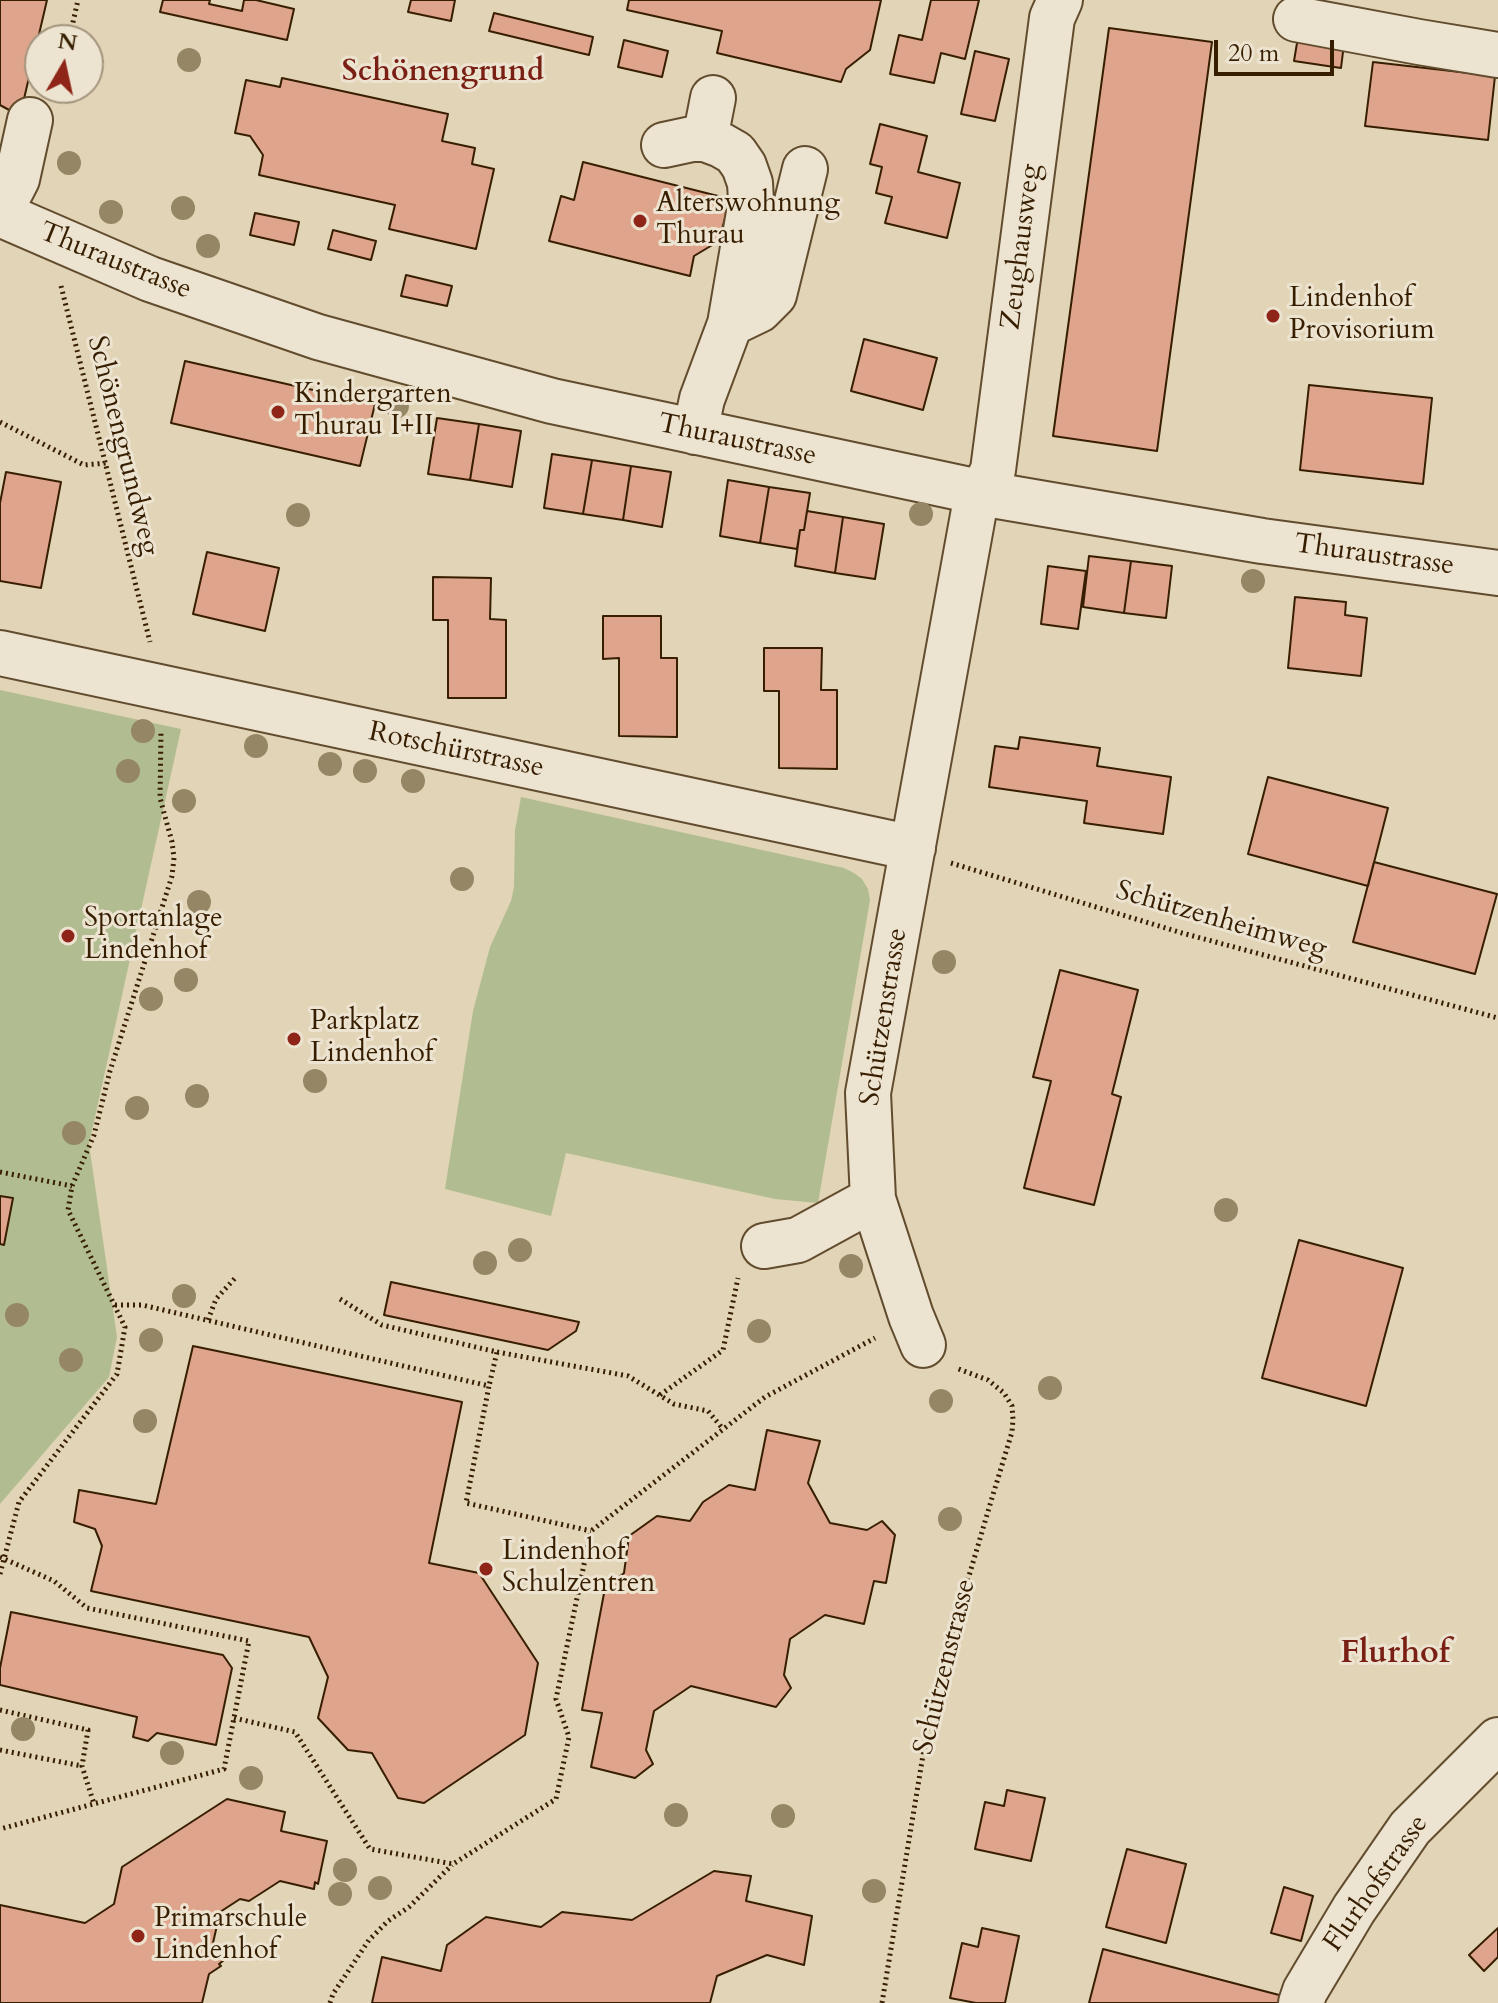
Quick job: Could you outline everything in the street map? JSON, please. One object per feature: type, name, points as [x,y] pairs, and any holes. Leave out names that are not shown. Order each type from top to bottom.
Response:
[{"type":"street","name":"Zeughausweg","points":[[982,493],[993,470],[1052,18],[1060,0]]},
{"type":"street","points":[[1296,19],[1498,55]]},
{"type":"street","points":[[0,213],[17,179],[30,120]]},
{"type":"street","points":[[694,127],[735,153],[750,183],[751,201],[730,324],[702,399],[695,432]]},
{"type":"street","points":[[730,324],[759,310],[774,295],[805,169]]},
{"type":"street","name":"Thuraustrasse","points":[[0,213],[150,279],[318,337],[552,401],[982,493],[1262,541],[1498,573]]},
{"type":"street","name":"Schützenstrasse","points":[[923,1345],[873,1199],[868,1093],[927,854],[974,510],[982,493]]},
{"type":"street","name":"Rotschürstrasse","points":[[0,653],[927,854]]},
{"type":"street","points":[[764,1246],[798,1240],[873,1199]]},
{"type":"street","name":"Flurhofstrasse","points":[[1301,2003],[1305,1991],[1354,1909],[1410,1828],[1498,1740]]},
{"type":"path","points":[[73,24],[78,0]]},
{"type":"path","name":"Schönengrundweg","points":[[60,240],[53,256],[151,648]]},
{"type":"path","points":[[0,422],[84,465],[107,463]]},
{"type":"path","points":[[0,1574],[19,1502],[117,1374],[125,1327],[68,1210],[72,1186],[94,1135],[110,1071],[172,876],[172,842],[160,798],[162,726]]},
{"type":"path","name":"Schützenheimweg","points":[[927,854],[1182,933],[1498,1018]]},
{"type":"path","points":[[0,1172],[72,1186]]},
{"type":"path","points":[[208,1320],[216,1299],[236,1277]]},
{"type":"path","points":[[660,1395],[723,1350],[734,1297]]},
{"type":"path","points":[[340,1299],[382,1325],[497,1352],[628,1376],[674,1404],[708,1411],[723,1429]]},
{"type":"path","points":[[115,1305],[142,1305],[489,1386]]},
{"type":"path","points":[[330,2003],[369,1940],[388,1921],[409,1907],[453,1864],[556,1799],[569,1737],[556,1699],[591,1531],[765,1397],[876,1338]]},
{"type":"path","name":"Schützenstrasse","points":[[882,2003],[931,1710],[1012,1432],[1013,1419],[1012,1406],[1004,1393],[988,1380],[946,1364],[923,1345]]},
{"type":"path","points":[[497,1352],[466,1503],[591,1531]]},
{"type":"path","points":[[0,1829],[224,1769],[249,1641],[87,1608],[54,1581],[3,1557]]},
{"type":"path","points":[[0,1710],[88,1730],[82,1766],[94,1804]]},
{"type":"path","points":[[234,1718],[295,1732],[370,1849],[453,1864]]},
{"type":"path","points":[[0,1750],[82,1766]]},
{"type":"green space","name":"Sportanlage Lindenhof","points":[[0,690],[181,729],[89,1144],[117,1337],[109,1377],[0,1504]]},
{"type":"green space","points":[[521,797],[844,868],[862,879],[870,900],[818,1203],[775,1199],[566,1153],[551,1216],[445,1189],[473,1011],[490,947],[511,901],[514,887],[515,830]]},
{"type":"building","points":[[0,0],[47,0],[41,24],[24,24],[24,99],[20,116],[0,105]]},
{"type":"building","points":[[163,0],[210,0],[209,4],[242,11],[244,0],[256,0],[294,9],[287,40],[160,12]]},
{"type":"building","points":[[411,0],[455,0],[451,21],[408,12]]},
{"type":"building","points":[[629,0],[881,0],[870,50],[846,69],[841,82],[717,53],[722,31],[627,10]]},
{"type":"building","points":[[931,0],[979,0],[965,59],[941,53],[934,83],[890,74],[899,35],[922,40]]},
{"type":"building","points":[[494,13],[593,37],[589,55],[489,31]]},
{"type":"building","points":[[1109,28],[1212,42],[1157,451],[1053,436]]},
{"type":"building","points":[[1298,37],[1344,44],[1341,68],[1294,61]]},
{"type":"building","points":[[624,40],[668,51],[662,77],[618,67]]},
{"type":"building","points":[[975,51],[1009,59],[995,121],[961,114]]},
{"type":"building","points":[[1373,62],[1495,76],[1488,140],[1365,126]]},
{"type":"building","points":[[282,78],[448,114],[442,141],[475,148],[472,164],[494,169],[476,249],[389,229],[395,205],[259,175],[263,155],[250,136],[235,133],[246,80],[280,87]]},
{"type":"building","points":[[880,124],[927,136],[918,172],[960,183],[947,238],[885,223],[892,197],[876,193],[882,167],[870,164]]},
{"type":"building","name":"Alterswohnung Thurau","points":[[583,162],[730,199],[719,241],[694,256],[690,276],[549,241],[561,196],[574,200]]},
{"type":"building","points":[[255,213],[299,222],[294,245],[250,235]]},
{"type":"building","points":[[333,230],[376,241],[371,260],[328,249]]},
{"type":"building","points":[[406,275],[452,286],[447,306],[401,296]]},
{"type":"building","points":[[864,339],[937,358],[923,410],[851,391]]},
{"type":"building","points":[[185,361],[375,404],[360,466],[171,423]]},
{"type":"building","points":[[1309,385],[1432,398],[1423,484],[1300,470]]},
{"type":"building","points":[[437,418],[479,424],[470,480],[428,474]]},
{"type":"building","points":[[479,424],[521,431],[512,487],[470,480]]},
{"type":"building","points":[[552,454],[592,460],[583,514],[544,508]]},
{"type":"building","points":[[592,460],[631,466],[623,520],[583,514]]},
{"type":"building","points":[[631,466],[671,472],[662,527],[623,520]]},
{"type":"building","points":[[6,472],[61,482],[41,588],[0,581],[0,503]]},
{"type":"building","points":[[728,480],[769,487],[760,543],[720,536]]},
{"type":"building","points":[[769,487],[810,493],[804,530],[800,530],[797,549],[760,543]]},
{"type":"building","points":[[807,511],[843,517],[835,573],[795,566],[800,530],[804,530]]},
{"type":"building","points":[[843,517],[884,524],[875,579],[835,573]]},
{"type":"building","points":[[207,552],[279,568],[265,631],[193,614]]},
{"type":"building","points":[[1089,556],[1131,561],[1124,613],[1083,607]]},
{"type":"building","points":[[1131,561],[1172,566],[1166,618],[1124,613]]},
{"type":"building","points":[[1048,566],[1086,571],[1078,629],[1041,624]]},
{"type":"building","points":[[433,577],[491,578],[490,619],[506,620],[506,698],[448,698],[448,620],[433,620]]},
{"type":"building","points":[[1295,597],[1346,602],[1345,615],[1367,618],[1361,676],[1288,668]]},
{"type":"building","points":[[603,616],[661,616],[661,658],[677,658],[677,737],[619,736],[619,658],[603,659]]},
{"type":"building","points":[[764,648],[822,648],[821,690],[837,690],[837,769],[779,768],[779,691],[764,691]]},
{"type":"building","points":[[1020,737],[1100,748],[1097,766],[1171,777],[1163,834],[1084,823],[1087,801],[989,787],[995,746],[1018,749]]},
{"type":"building","points":[[1268,777],[1388,808],[1368,886],[1248,854]]},
{"type":"building","points":[[1374,862],[1497,894],[1475,974],[1353,942]]},
{"type":"building","points":[[1060,970],[1138,990],[1112,1094],[1121,1097],[1094,1205],[1024,1188],[1051,1081],[1033,1077]]},
{"type":"building","points":[[0,1196],[13,1198],[4,1245],[0,1244]]},
{"type":"building","points":[[1299,1240],[1403,1268],[1366,1406],[1262,1378]]},
{"type":"building","points":[[391,1282],[579,1322],[576,1331],[548,1350],[384,1315]]},
{"type":"building","points":[[193,1346],[462,1402],[429,1563],[479,1573],[538,1663],[525,1735],[424,1803],[398,1798],[372,1753],[348,1750],[318,1718],[328,1677],[309,1637],[91,1591],[102,1546],[95,1529],[74,1522],[79,1490],[156,1504]]},
{"type":"building","points":[[767,1430],[820,1441],[808,1483],[830,1523],[867,1530],[882,1521],[895,1535],[886,1583],[874,1581],[864,1624],[825,1615],[790,1639],[784,1675],[791,1688],[776,1707],[691,1686],[654,1711],[646,1750],[653,1764],[635,1778],[591,1767],[602,1713],[582,1710],[605,1588],[624,1573],[629,1536],[657,1516],[690,1521],[703,1502],[729,1485],[755,1490]]},
{"type":"building","points":[[11,1612],[223,1655],[232,1668],[216,1745],[157,1733],[148,1741],[133,1737],[137,1717],[0,1685],[0,1668]]},
{"type":"building","points":[[1007,1790],[1045,1798],[1031,1861],[975,1849],[985,1802],[1004,1806]]},
{"type":"building","points":[[227,1799],[285,1812],[281,1831],[327,1841],[318,1884],[315,1882],[314,1889],[280,1881],[249,1901],[240,1899],[220,1912],[213,1943],[224,1960],[209,1974],[202,2003],[0,2003],[0,1905],[85,1923],[114,1904],[122,1867]]},
{"type":"building","points":[[1127,1849],[1186,1864],[1166,1943],[1106,1927]]},
{"type":"building","points":[[714,1871],[751,1876],[746,1901],[812,1916],[804,1965],[767,1955],[717,1976],[710,2003],[372,2003],[382,1957],[441,1971],[447,1945],[486,1917],[541,1927],[562,1912],[632,1920]]},
{"type":"building","points":[[1284,1887],[1313,1896],[1301,1941],[1271,1933]]},
{"type":"building","points":[[982,1928],[1019,1936],[1005,2003],[976,2003],[950,1998],[962,1943],[978,1947]]},
{"type":"building","points":[[1498,1928],[1498,1957],[1484,1971],[1469,1955]]},
{"type":"building","points":[[1103,1949],[1283,1996],[1281,2003],[1089,2003]]},
{"type":"place","name":"Alterswohnung Thurau","points":[[640,221]]},
{"type":"place","name":"Lindenhof Provisorium","points":[[1273,316]]},
{"type":"place","name":"Kindergarten Thurau I+II","points":[[278,412]]},
{"type":"place","name":"Sportanlage Lindenhof","points":[[68,936]]},
{"type":"place","name":"Parkplatz Lindenhof","points":[[294,1039]]},
{"type":"place","name":"Lindenhof Schulzentren","points":[[486,1569]]},
{"type":"place","name":"Primarschule Lindenhof","points":[[138,1936]]},
{"type":"district","name":"Schönengrund","points":[[443,73]]},
{"type":"district","name":"Flurhof","points":[[1395,1655]]}]
